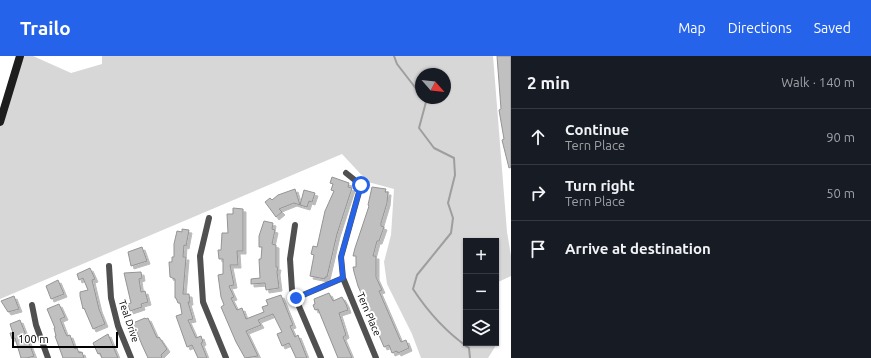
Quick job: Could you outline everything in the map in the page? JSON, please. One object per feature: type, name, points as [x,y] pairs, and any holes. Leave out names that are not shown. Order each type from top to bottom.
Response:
[{"type":"street","points":[[0,122],[20,56]]},
{"type":"street","name":"Tern Place","points":[[346,173],[361,185],[341,257],[343,278],[376,358]]},
{"type":"street","points":[[209,218],[200,256],[203,302],[226,358]]},
{"type":"street","points":[[295,225],[290,259],[292,290],[320,358]]},
{"type":"street","name":"Teal Drive","points":[[109,266],[111,298],[118,326],[131,358]]},
{"type":"street","points":[[296,298],[343,278]]},
{"type":"street","points":[[32,305],[36,325],[48,358]]},
{"type":"shaded area","points":[[21,56],[33,56],[71,73],[102,64],[102,56],[493,56],[507,232],[511,256],[511,276],[499,282],[499,238],[463,238],[463,346],[495,346],[488,358],[421,358],[412,334],[387,284],[384,262],[391,235],[394,189],[368,182],[342,154],[0,299],[0,125]]},
{"type":"building","points":[[497,56],[511,56],[511,167],[509,168],[502,140],[504,139],[499,110],[501,109]]},
{"type":"building","points":[[332,177],[349,183],[348,187],[352,188],[337,234],[327,277],[325,277],[325,279],[310,276],[314,255],[311,254],[313,246],[317,247],[325,211],[334,191],[331,190],[333,184],[330,183]]},
{"type":"building","points":[[372,187],[386,189],[385,192],[388,192],[387,203],[381,223],[381,226],[384,227],[379,241],[377,241],[373,256],[376,256],[376,277],[382,290],[379,291],[401,342],[406,340],[409,348],[398,353],[397,351],[392,353],[389,345],[384,347],[358,286],[353,267],[356,267],[356,256],[353,256],[369,206]]},
{"type":"building","points":[[295,189],[300,205],[294,203],[279,209],[282,212],[276,217],[265,202],[270,198],[272,200],[278,195]]},
{"type":"building","points":[[304,190],[315,193],[312,202],[309,201],[307,207],[300,205]]},
{"type":"building","points":[[233,208],[243,209],[243,251],[237,251],[238,265],[230,265],[234,285],[229,286],[234,297],[231,298],[237,310],[242,308],[246,319],[264,312],[262,307],[268,305],[266,300],[281,295],[293,325],[290,326],[295,337],[298,335],[307,358],[296,358],[289,343],[282,346],[277,334],[282,332],[273,314],[258,320],[261,325],[246,331],[258,356],[245,358],[236,342],[221,307],[224,305],[221,297],[218,275],[223,274],[223,259],[219,259],[218,250],[221,250],[222,233],[228,233],[227,214],[233,214]]},
{"type":"building","points":[[264,221],[273,223],[272,229],[275,230],[272,244],[276,245],[276,267],[278,267],[277,272],[279,288],[266,290],[265,283],[251,284],[251,279],[260,278],[259,259],[261,259],[262,247],[259,247],[259,236]]},
{"type":"building","points":[[182,229],[189,230],[186,246],[184,245],[183,257],[186,257],[183,294],[189,294],[190,302],[188,302],[193,319],[188,320],[196,338],[201,336],[203,342],[201,343],[207,358],[198,358],[192,345],[187,347],[176,316],[182,314],[180,303],[178,303],[175,298],[175,279],[170,277],[169,262],[172,262],[172,257],[174,257],[174,244],[177,231],[182,232]]},
{"type":"building","points":[[142,247],[147,261],[131,266],[128,252]]},
{"type":"building","points":[[90,268],[95,279],[92,280],[99,309],[105,324],[93,329],[84,308],[83,309],[80,296],[80,292],[88,290],[83,278],[79,280],[77,274]]},
{"type":"building","points":[[141,272],[142,278],[139,279],[141,292],[145,291],[148,302],[141,304],[142,307],[130,311],[128,304],[131,303],[124,273]]},
{"type":"building","points":[[58,280],[64,294],[51,299],[46,286]]},
{"type":"building","points":[[329,293],[333,301],[342,297],[346,304],[348,310],[339,313],[346,335],[343,337],[352,358],[338,358],[318,309],[315,310],[313,305],[315,304],[314,299]]},
{"type":"building","points":[[14,296],[19,309],[8,312],[1,301]]},
{"type":"building","points":[[59,304],[65,317],[60,319],[65,332],[67,336],[70,335],[75,349],[77,348],[79,353],[82,352],[84,358],[63,358],[55,336],[55,328],[47,309]]},
{"type":"building","points":[[148,318],[157,338],[159,337],[167,349],[161,355],[162,358],[148,358],[142,345],[133,323]]},
{"type":"building","points":[[20,320],[34,356],[27,358],[21,358],[15,338],[12,339],[10,333],[13,333],[10,324]]},
{"type":"building","points":[[108,334],[118,358],[102,358],[100,353],[98,354],[93,343]]},
{"type":"waterway","points":[[394,56],[397,64],[415,87]]},
{"type":"waterway","points":[[425,104],[419,128],[434,148],[454,158],[455,175],[448,203],[453,218],[451,233],[417,275],[413,289],[438,321],[469,348],[470,358]]},
{"type":"route","points":[[296,298],[343,278],[341,257],[361,185]]}]
